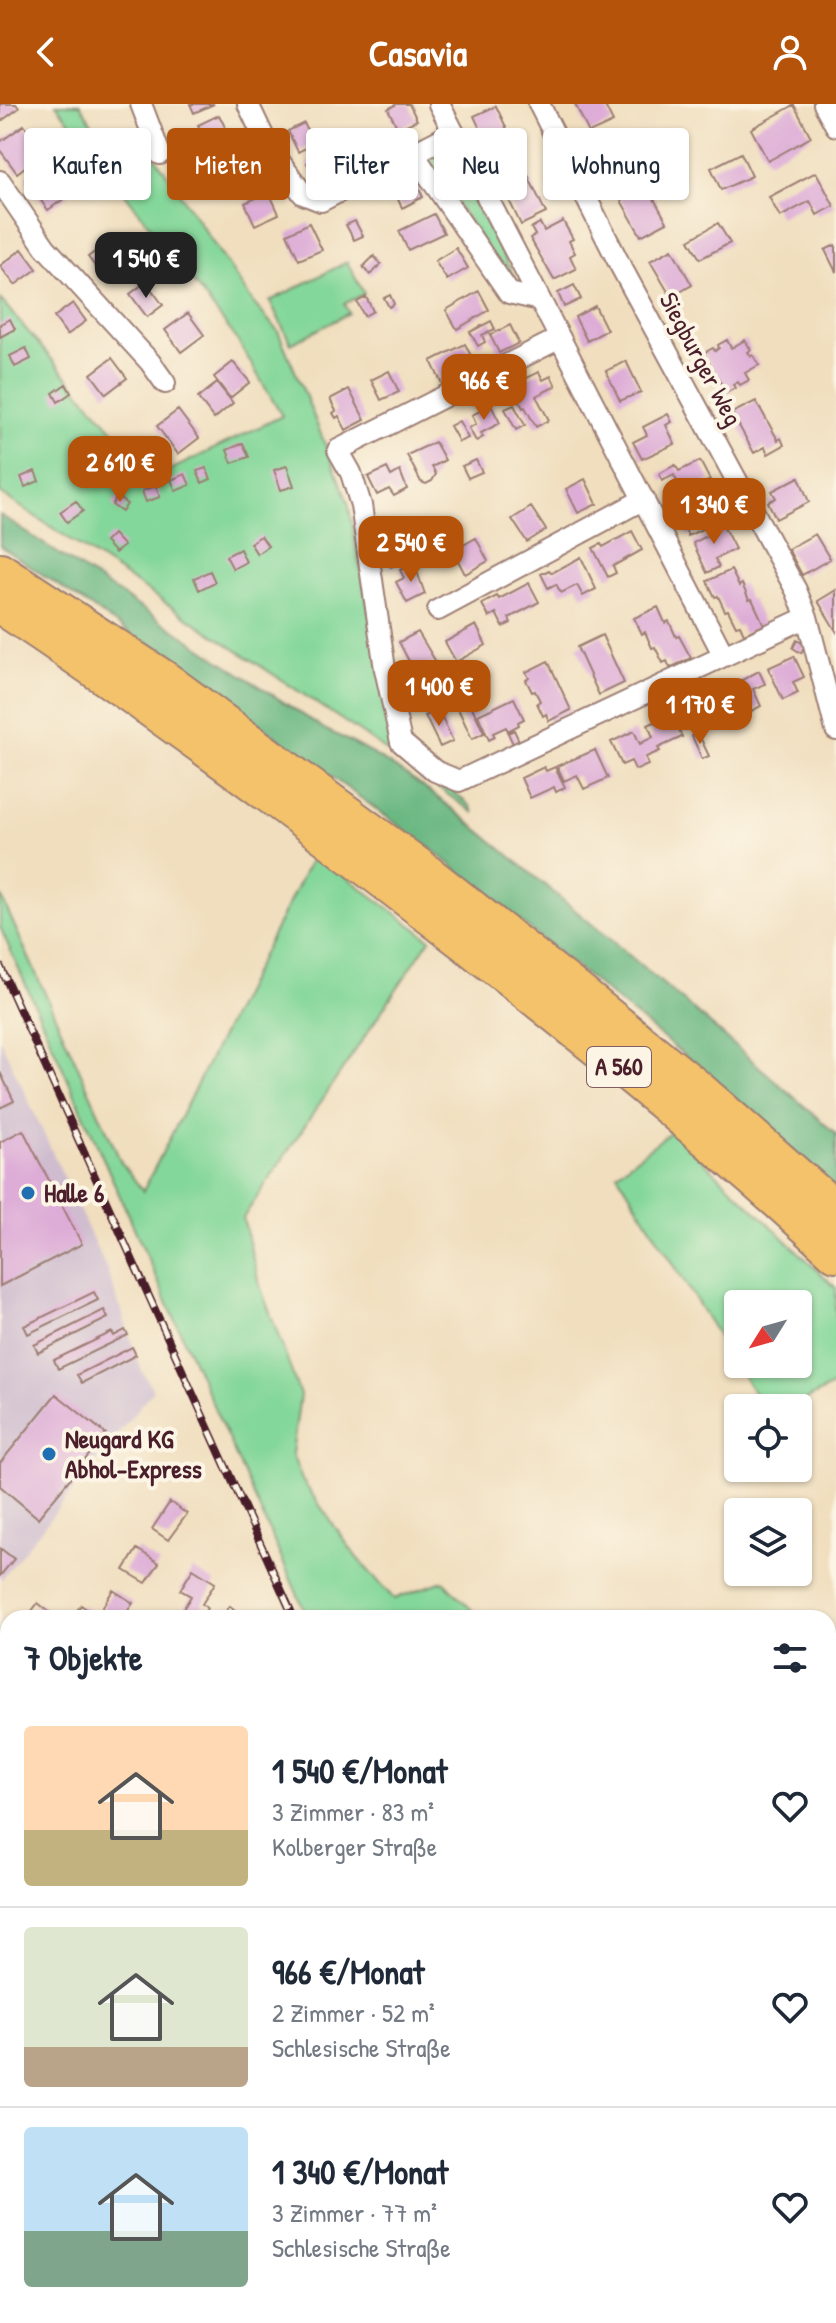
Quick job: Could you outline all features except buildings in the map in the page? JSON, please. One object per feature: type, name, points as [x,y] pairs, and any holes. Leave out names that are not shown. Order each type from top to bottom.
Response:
[{"type":"highway","name":"A 560","points":[[0,571],[164,679],[418,866],[697,1088],[836,1210]]},
{"type":"highway","name":"A 560","points":[[0,605],[262,789],[399,892],[679,1116],[836,1253]]},
{"type":"street","points":[[141,104],[160,154]]},
{"type":"street","points":[[248,104],[267,144],[306,195]]},
{"type":"street","points":[[439,104],[451,128]]},
{"type":"street","name":"Siegburger Weg","points":[[539,104],[619,263],[796,590],[807,617],[836,730]]},
{"type":"street","points":[[824,104],[836,126]]},
{"type":"street","points":[[418,160],[509,293],[540,300]]},
{"type":"street","points":[[0,181],[45,247],[150,362],[165,383]]},
{"type":"street","points":[[488,200],[724,656]]},
{"type":"street","points":[[560,338],[338,450],[351,473],[361,505],[385,669],[401,742],[435,771],[459,781],[807,617]]},
{"type":"street","points":[[438,610],[644,499]]},
{"type":"shaded area","points":[[0,1039],[107,1270],[142,1371],[153,1390],[0,1581]]},
{"type":"green space","points":[[56,104],[80,104],[95,128],[74,128]]},
{"type":"green space","points":[[151,150],[167,174],[167,200],[184,200],[254,304],[278,331],[306,397],[348,502],[393,742],[470,806],[474,813],[360,732],[0,493],[0,299],[154,478],[282,416],[236,338],[130,200],[151,200]]},
{"type":"green space","points":[[434,150],[434,170],[424,155]]},
{"type":"green space","points":[[454,200],[473,200],[520,286],[513,287]]},
{"type":"green space","points":[[347,262],[364,294],[344,304],[349,313],[291,344],[270,301]]},
{"type":"green space","points":[[0,515],[326,730],[357,745],[416,782],[472,825],[836,1134],[836,1189],[713,1079],[434,851],[177,665],[0,546]]},
{"type":"green space","points":[[314,853],[430,939],[243,1218],[258,1280],[300,1395],[292,1454],[302,1480],[357,1558],[394,1599],[443,1581],[472,1610],[304,1610],[0,927],[0,894],[121,1162],[143,1191]]},
{"type":"green space","points":[[672,1131],[836,1288],[836,1384],[812,1397],[812,1394],[754,1394],[744,1378],[812,1378],[812,1290],[724,1290],[724,1345],[617,1173]]},
{"type":"railway","points":[[0,966],[290,1610]]},
{"type":"place","name":"Halle 6","points":[[28,1193]]},
{"type":"place","name":"Neugard KG Abhol-Express","points":[[49,1454]]}]
